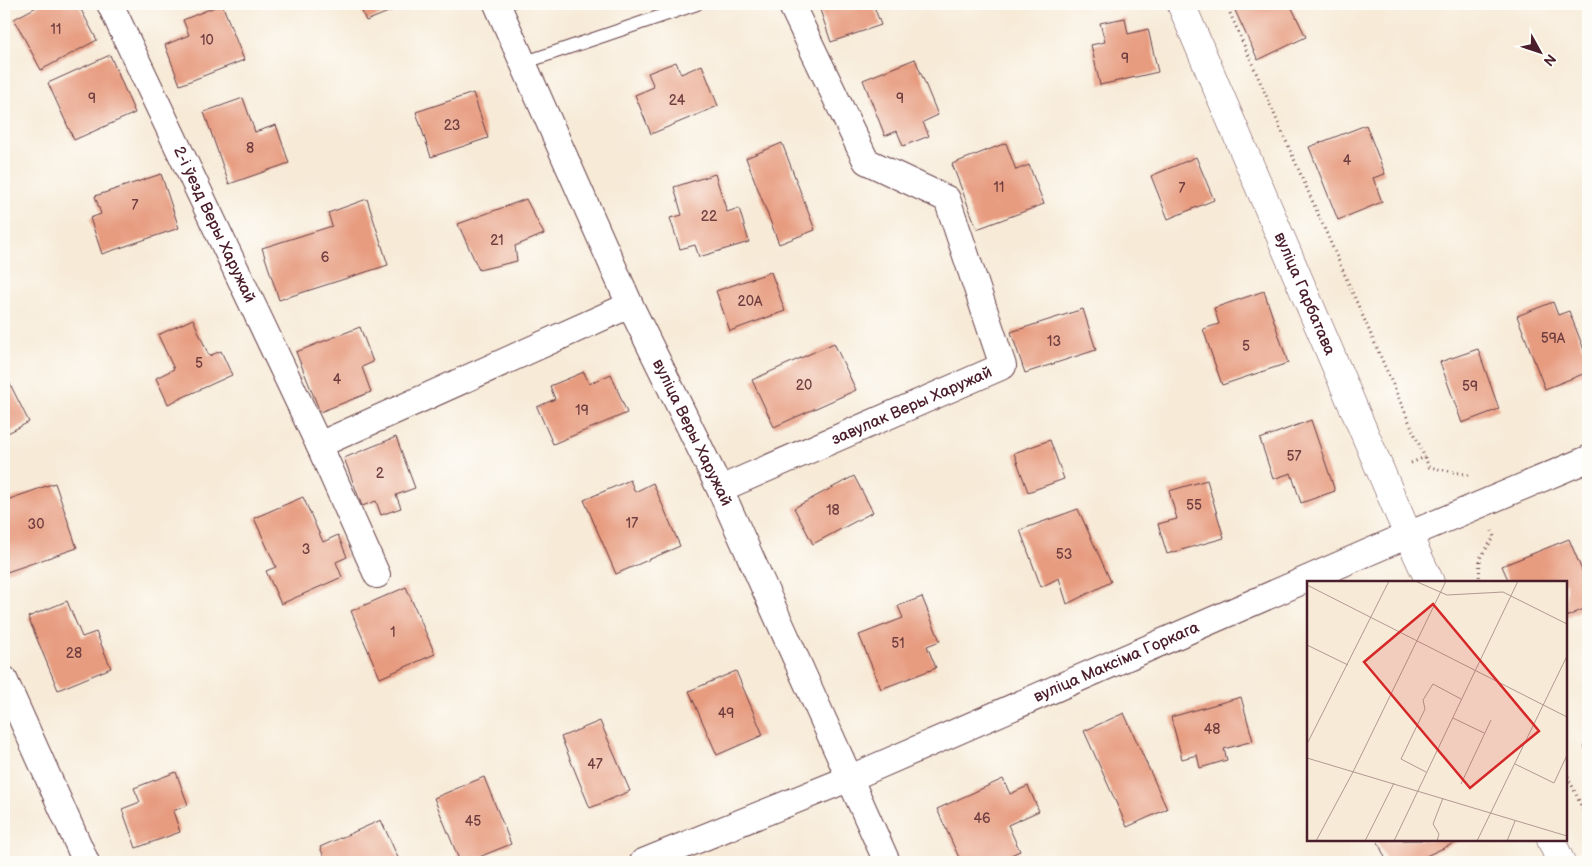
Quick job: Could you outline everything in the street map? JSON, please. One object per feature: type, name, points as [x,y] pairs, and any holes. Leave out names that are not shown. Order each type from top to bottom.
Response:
[{"type":"main road","name":"вуліца Гарбатава","points":[[1181,4],[1408,535],[1430,581]]},
{"type":"main road","points":[[1551,841],[1561,862]]},
{"type":"street","name":"2-і ўезд Веры Харужай","points":[[110,4],[319,445],[377,575]]},
{"type":"street","name":"вуліца Веры Харужай","points":[[496,4],[630,305],[720,489],[848,779],[887,862]]},
{"type":"street","name":"завулак Веры Харужай","points":[[720,489],[1003,366],[947,199],[866,161],[791,4]]},
{"type":"street","points":[[319,445],[630,305]]},
{"type":"street","name":"вуліца Максіма Горкага","points":[[643,862],[848,779],[1408,535],[1588,459]]},
{"type":"street","points":[[4,679],[86,862]]},
{"type":"lane","points":[[523,63],[697,4]]},
{"type":"path","points":[[1226,4],[1429,467],[1470,475],[1494,537],[1480,558],[1479,581]]},
{"type":"path","points":[[1567,774],[1588,821]]},
{"type":"building","points":[[42,4],[78,4],[97,40],[41,70],[14,19]]},
{"type":"building","points":[[222,4],[244,60],[180,85],[165,45],[189,35],[183,20]]},
{"type":"building","points":[[359,4],[408,4],[366,21]]},
{"type":"building","points":[[818,4],[873,4],[881,25],[831,42]]},
{"type":"building","points":[[1232,4],[1290,4],[1306,37],[1258,60]]},
{"type":"building","points":[[1125,18],[1128,34],[1148,29],[1158,72],[1100,85],[1091,45],[1105,42],[1100,23]]},
{"type":"building","points":[[110,55],[135,113],[74,140],[48,83]]},
{"type":"building","points":[[915,59],[938,115],[923,122],[929,136],[903,146],[897,131],[885,136],[863,80]]},
{"type":"building","points":[[676,62],[681,74],[702,65],[718,106],[651,134],[635,95],[654,87],[648,73]]},
{"type":"building","points":[[473,93],[488,138],[431,157],[416,112]]},
{"type":"building","points":[[243,98],[255,132],[276,125],[289,163],[229,184],[204,112]]},
{"type":"building","points":[[1366,125],[1385,174],[1373,178],[1382,202],[1338,220],[1309,147]]},
{"type":"building","points":[[782,143],[815,230],[779,244],[746,158]]},
{"type":"building","points":[[1006,143],[1016,170],[1029,165],[1044,204],[977,229],[952,164]]},
{"type":"building","points":[[1196,157],[1214,200],[1168,219],[1151,176]]},
{"type":"building","points":[[161,174],[179,228],[102,254],[90,218],[101,214],[95,196]]},
{"type":"building","points":[[715,174],[727,212],[739,208],[749,242],[699,257],[695,245],[680,249],[670,218],[682,215],[674,187]]},
{"type":"building","points":[[367,199],[388,265],[279,300],[262,248],[332,226],[328,213]]},
{"type":"building","points":[[526,199],[544,234],[515,246],[517,261],[479,270],[458,224]]},
{"type":"building","points":[[771,272],[785,311],[730,331],[716,291]]},
{"type":"building","points":[[1264,291],[1288,363],[1222,385],[1203,329],[1219,324],[1214,308]]},
{"type":"building","points":[[1553,302],[1558,315],[1569,311],[1588,360],[1588,372],[1545,389],[1517,316]]},
{"type":"building","points":[[1083,309],[1096,350],[1025,373],[1011,332]]},
{"type":"building","points":[[193,319],[209,356],[221,351],[232,375],[168,404],[156,378],[174,369],[158,335]]},
{"type":"building","points":[[360,327],[373,362],[362,367],[371,392],[320,412],[296,352]]},
{"type":"building","points":[[834,343],[856,390],[774,427],[752,380]]},
{"type":"building","points":[[1478,349],[1499,409],[1462,423],[1440,362]]},
{"type":"building","points":[[584,372],[589,384],[611,374],[627,413],[553,444],[537,407],[555,399],[550,386]]},
{"type":"building","points":[[6,376],[29,422],[4,435],[4,377]]},
{"type":"building","points":[[1311,420],[1335,491],[1301,503],[1291,473],[1273,479],[1260,439]]},
{"type":"building","points":[[396,437],[415,488],[396,495],[401,508],[381,515],[376,501],[362,506],[344,458]]},
{"type":"building","points":[[1050,440],[1064,479],[1028,492],[1014,453]]},
{"type":"building","points":[[854,476],[873,512],[813,544],[794,508]]},
{"type":"building","points":[[630,480],[635,492],[653,483],[680,546],[616,574],[584,500]]},
{"type":"building","points":[[1207,480],[1224,538],[1167,554],[1158,524],[1177,519],[1169,491]]},
{"type":"building","points":[[55,483],[77,548],[7,572],[4,562],[4,501]]},
{"type":"building","points":[[303,497],[323,542],[338,535],[347,557],[336,562],[342,577],[281,604],[266,571],[276,567],[254,518]]},
{"type":"building","points":[[1078,509],[1111,582],[1067,604],[1059,578],[1041,587],[1020,530]]},
{"type":"building","points":[[1569,539],[1588,585],[1588,607],[1567,617],[1567,581],[1509,581],[1502,566]]},
{"type":"building","points":[[406,587],[435,654],[380,678],[351,611]]},
{"type":"building","points":[[922,597],[940,641],[927,646],[936,668],[881,689],[859,635],[903,618],[898,606]]},
{"type":"building","points":[[67,601],[82,637],[96,632],[111,668],[58,690],[28,617]]},
{"type":"building","points":[[736,671],[763,735],[717,755],[689,691]]},
{"type":"building","points":[[1241,697],[1253,741],[1224,749],[1227,760],[1200,768],[1197,755],[1182,759],[1171,717]]},
{"type":"building","points":[[1124,713],[1167,809],[1127,827],[1084,731]]},
{"type":"building","points":[[600,721],[630,791],[590,808],[561,737]]},
{"type":"building","points":[[1588,743],[1588,756],[1584,745]]},
{"type":"building","points":[[176,772],[188,805],[173,811],[180,832],[136,848],[122,809],[140,802],[134,788]]},
{"type":"building","points":[[484,777],[511,844],[467,862],[460,862],[434,798]]},
{"type":"building","points":[[1003,779],[1010,794],[1028,786],[1039,811],[1008,825],[1020,851],[995,862],[961,862],[937,809]]},
{"type":"building","points":[[381,820],[400,862],[326,862],[320,847]]},
{"type":"building","points":[[1377,841],[1459,841],[1413,862],[1387,862]]}]
